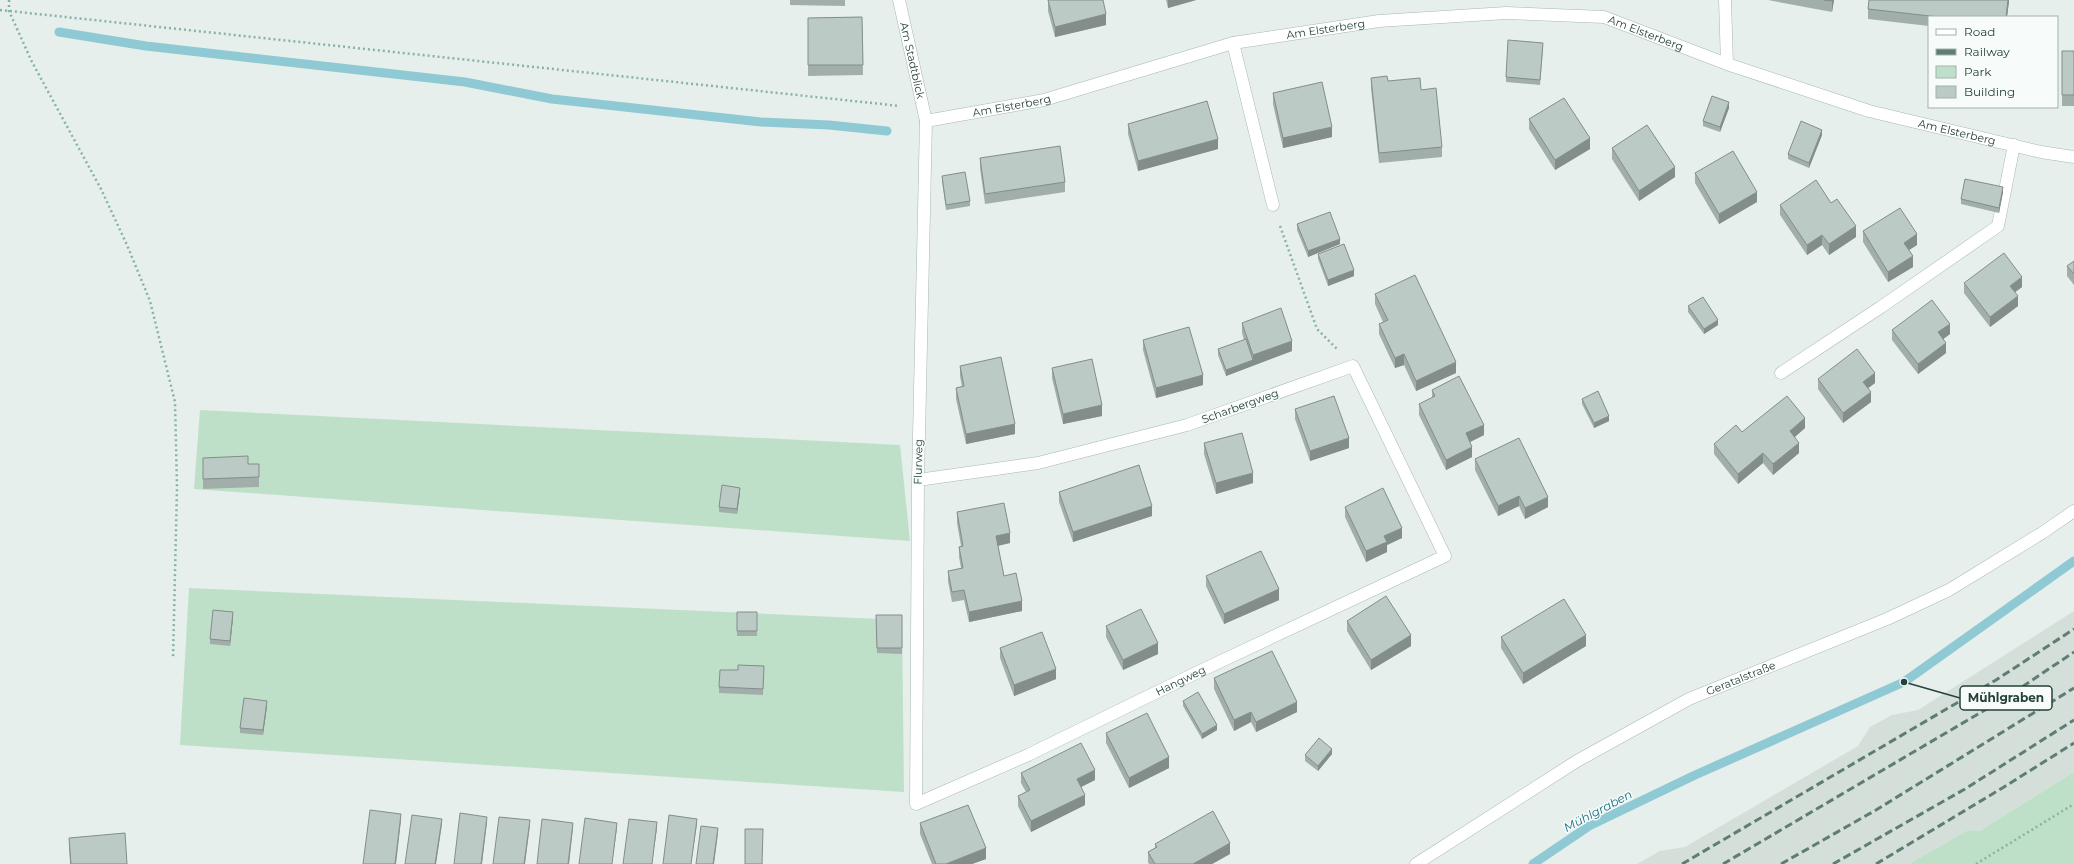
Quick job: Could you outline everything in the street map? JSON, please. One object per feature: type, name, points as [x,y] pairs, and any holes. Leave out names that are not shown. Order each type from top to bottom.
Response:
[{"type":"street","name":"Am Stadtblick","points":[[899,0],[926,121]]},
{"type":"street","points":[[1726,0],[1727,64]]},
{"type":"street","name":"Am Elsterberg","points":[[926,121],[1044,100],[1233,44],[1379,21],[1514,13],[1604,17],[1727,64],[1869,111],[2014,146],[2074,157]]},
{"type":"street","points":[[1233,44],[1273,205]]},
{"type":"street","name":"Flurweg","points":[[916,804],[918,480],[926,121]]},
{"type":"street","points":[[1781,373],[1881,308],[1998,226],[2014,146]]},
{"type":"street","name":"Scharbergweg","points":[[918,480],[1038,463],[1187,425],[1353,366],[1445,556]]},
{"type":"street","name":"Geratalstraße","points":[[1416,864],[1577,761],[1689,700],[1887,619],[1949,590],[2042,533],[2074,511]]},
{"type":"street","name":"Hangweg","points":[[916,804],[1028,755],[1198,672],[1445,556]]},
{"type":"path","points":[[9,0],[9,11],[32,62],[101,189],[150,301],[175,402],[177,487],[173,659]]},
{"type":"path","points":[[0,10],[899,106],[922,107]]},
{"type":"path","points":[[1273,205],[1317,329]]},
{"type":"path","points":[[1976,864],[2074,804]]},
{"type":"shaded area","points":[[2074,611],[2074,772],[1980,831],[1968,830],[1909,864],[1637,864],[1660,851],[1685,847],[1858,746],[1870,727],[1892,715],[1918,710]]},
{"type":"green space","points":[[200,410],[900,445],[910,541],[194,489]]},
{"type":"green space","points":[[189,588],[902,620],[904,792],[180,745]]},
{"type":"green space","points":[[2074,772],[2074,864],[1909,864],[1968,830],[1980,831]]},
{"type":"building","points":[[1048,0],[1103,0],[1106,14],[1055,27]]},
{"type":"building","points":[[1869,0],[2008,0],[2006,16],[1930,16],[1868,9]]},
{"type":"building","points":[[862,17],[863,65],[808,65],[808,18]]},
{"type":"building","points":[[1508,40],[1543,43],[1540,80],[1506,77]]},
{"type":"building","points":[[2062,51],[2074,51],[2074,95],[2062,95]]},
{"type":"building","points":[[1387,76],[1388,81],[1420,78],[1421,90],[1436,88],[1442,147],[1379,153],[1371,78]]},
{"type":"building","points":[[1322,82],[1332,127],[1283,138],[1273,93]]},
{"type":"building","points":[[1712,96],[1729,102],[1720,127],[1703,121]]},
{"type":"building","points":[[1564,98],[1590,138],[1555,160],[1529,119]]},
{"type":"building","points":[[1207,101],[1218,139],[1138,161],[1128,124]]},
{"type":"building","points":[[1801,121],[1822,130],[1809,163],[1788,154]]},
{"type":"building","points":[[1647,125],[1675,167],[1639,191],[1612,148]]},
{"type":"building","points":[[1060,146],[1065,182],[985,194],[980,158]]},
{"type":"building","points":[[1733,151],[1757,192],[1719,214],[1695,173]]},
{"type":"building","points":[[965,172],[970,201],[946,205],[942,176]]},
{"type":"building","points":[[1965,179],[2003,187],[1999,208],[1961,199]]},
{"type":"building","points":[[1816,180],[1831,203],[1837,199],[1856,226],[1829,244],[1822,235],[1807,245],[1780,205]]},
{"type":"building","points":[[1900,208],[1917,234],[1904,243],[1913,256],[1888,272],[1863,231]]},
{"type":"building","points":[[1330,212],[1340,239],[1308,251],[1297,224]]},
{"type":"building","points":[[1344,244],[1354,270],[1328,280],[1318,254]]},
{"type":"building","points":[[2004,253],[2022,277],[2010,286],[2018,296],[1990,317],[1964,283]]},
{"type":"building","points":[[2074,261],[2074,274],[2067,266]]},
{"type":"building","points":[[1415,275],[1456,362],[1416,381],[1404,354],[1395,358],[1379,324],[1388,320],[1375,294]]},
{"type":"building","points":[[1703,297],[1718,320],[1704,329],[1688,306]]},
{"type":"building","points":[[1932,300],[1950,324],[1938,332],[1946,343],[1918,364],[1892,330]]},
{"type":"building","points":[[1281,308],[1292,341],[1253,355],[1242,323]]},
{"type":"building","points":[[1189,327],[1203,375],[1156,388],[1143,340]]},
{"type":"building","points":[[1246,339],[1253,360],[1226,370],[1218,349]]},
{"type":"building","points":[[1857,349],[1875,373],[1863,382],[1871,392],[1843,413],[1818,379]]},
{"type":"building","points":[[1001,357],[1015,424],[966,434],[956,388],[964,386],[960,366]]},
{"type":"building","points":[[1092,359],[1102,405],[1063,414],[1052,368]]},
{"type":"building","points":[[1459,376],[1484,425],[1466,433],[1472,447],[1446,460],[1419,404],[1435,396],[1432,390]]},
{"type":"building","points":[[1598,391],[1609,416],[1594,423],[1582,399]]},
{"type":"building","points":[[1334,396],[1349,438],[1310,451],[1295,409]]},
{"type":"building","points":[[1787,396],[1805,418],[1790,431],[1799,443],[1773,464],[1763,453],[1738,474],[1714,444],[1736,425],[1742,432]]},
{"type":"building","points":[[1242,433],[1253,473],[1216,483],[1204,443]]},
{"type":"building","points":[[1519,438],[1548,497],[1525,508],[1519,496],[1498,506],[1475,459]]},
{"type":"building","points":[[248,456],[248,464],[259,464],[259,477],[203,479],[203,458]]},
{"type":"building","points":[[1139,465],[1152,506],[1073,532],[1059,492]]},
{"type":"building","points":[[722,485],[740,488],[737,509],[719,507]]},
{"type":"building","points":[[1383,488],[1402,528],[1384,536],[1387,542],[1366,551],[1345,507]]},
{"type":"building","points":[[1004,503],[1010,533],[996,536],[1004,576],[1016,573],[1022,601],[969,612],[964,590],[952,592],[948,571],[963,568],[959,547],[963,546],[957,512]]},
{"type":"building","points":[[1261,551],[1279,589],[1224,614],[1206,576]]},
{"type":"building","points":[[1386,596],[1411,635],[1371,660],[1347,621]]},
{"type":"building","points":[[1564,599],[1586,635],[1523,673],[1501,637]]},
{"type":"building","points":[[1141,609],[1158,643],[1123,660],[1106,626]]},
{"type":"building","points":[[213,610],[233,612],[230,641],[210,639]]},
{"type":"building","points":[[737,612],[757,612],[757,631],[737,631]]},
{"type":"building","points":[[876,615],[902,615],[902,648],[877,648]]},
{"type":"building","points":[[1042,632],[1056,669],[1014,685],[1000,648]]},
{"type":"building","points":[[1272,651],[1297,702],[1256,722],[1251,712],[1234,720],[1214,678]]},
{"type":"building","points":[[738,665],[764,666],[763,689],[719,687],[720,670],[738,670]]},
{"type":"building","points":[[1198,692],[1217,725],[1202,734],[1183,701]]},
{"type":"building","points":[[244,698],[267,701],[263,730],[240,728]]},
{"type":"building","points":[[1147,713],[1169,757],[1129,778],[1106,733]]},
{"type":"building","points":[[1319,738],[1332,749],[1318,766],[1305,755]]},
{"type":"building","points":[[1081,743],[1095,770],[1077,779],[1085,795],[1031,821],[1018,796],[1030,790],[1021,773]]},
{"type":"building","points":[[968,805],[986,848],[946,864],[936,864],[920,823]]},
{"type":"building","points":[[370,810],[401,814],[395,864],[363,864]]},
{"type":"building","points":[[1213,811],[1230,843],[1193,864],[1155,864],[1148,852],[1157,847],[1155,844]]},
{"type":"building","points":[[460,813],[487,817],[481,864],[454,864]]},
{"type":"building","points":[[412,815],[442,819],[435,864],[405,864]]},
{"type":"building","points":[[669,815],[697,819],[691,864],[663,864]]},
{"type":"building","points":[[499,817],[530,820],[524,864],[493,864]]},
{"type":"building","points":[[585,818],[617,823],[612,864],[579,864]]},
{"type":"building","points":[[542,819],[573,823],[568,864],[537,864]]},
{"type":"building","points":[[629,819],[657,822],[652,864],[623,864]]},
{"type":"building","points":[[701,826],[718,828],[713,864],[696,864]]},
{"type":"building","points":[[745,829],[763,829],[762,864],[745,864]]},
{"type":"building","points":[[125,833],[127,864],[71,864],[69,838]]},
{"type":"waterway","points":[[59,32],[146,46],[465,82],[552,99],[761,122],[829,125],[887,131]]},
{"type":"waterway","name":"Mühlgraben","points":[[1533,864],[1589,826],[1693,776],[1904,682],[2074,561]]},
{"type":"railway","points":[[1682,864],[1996,680],[2074,629]]},
{"type":"railway","points":[[1723,864],[2007,697],[2074,652]]},
{"type":"railway","points":[[1781,864],[1876,810],[2074,688]]},
{"type":"railway","points":[[1833,864],[1965,789],[2074,720]]},
{"type":"railway","points":[[1876,864],[2074,743]]},
{"type":"place","name":"Mühlgraben","points":[[1904,682]]}]
